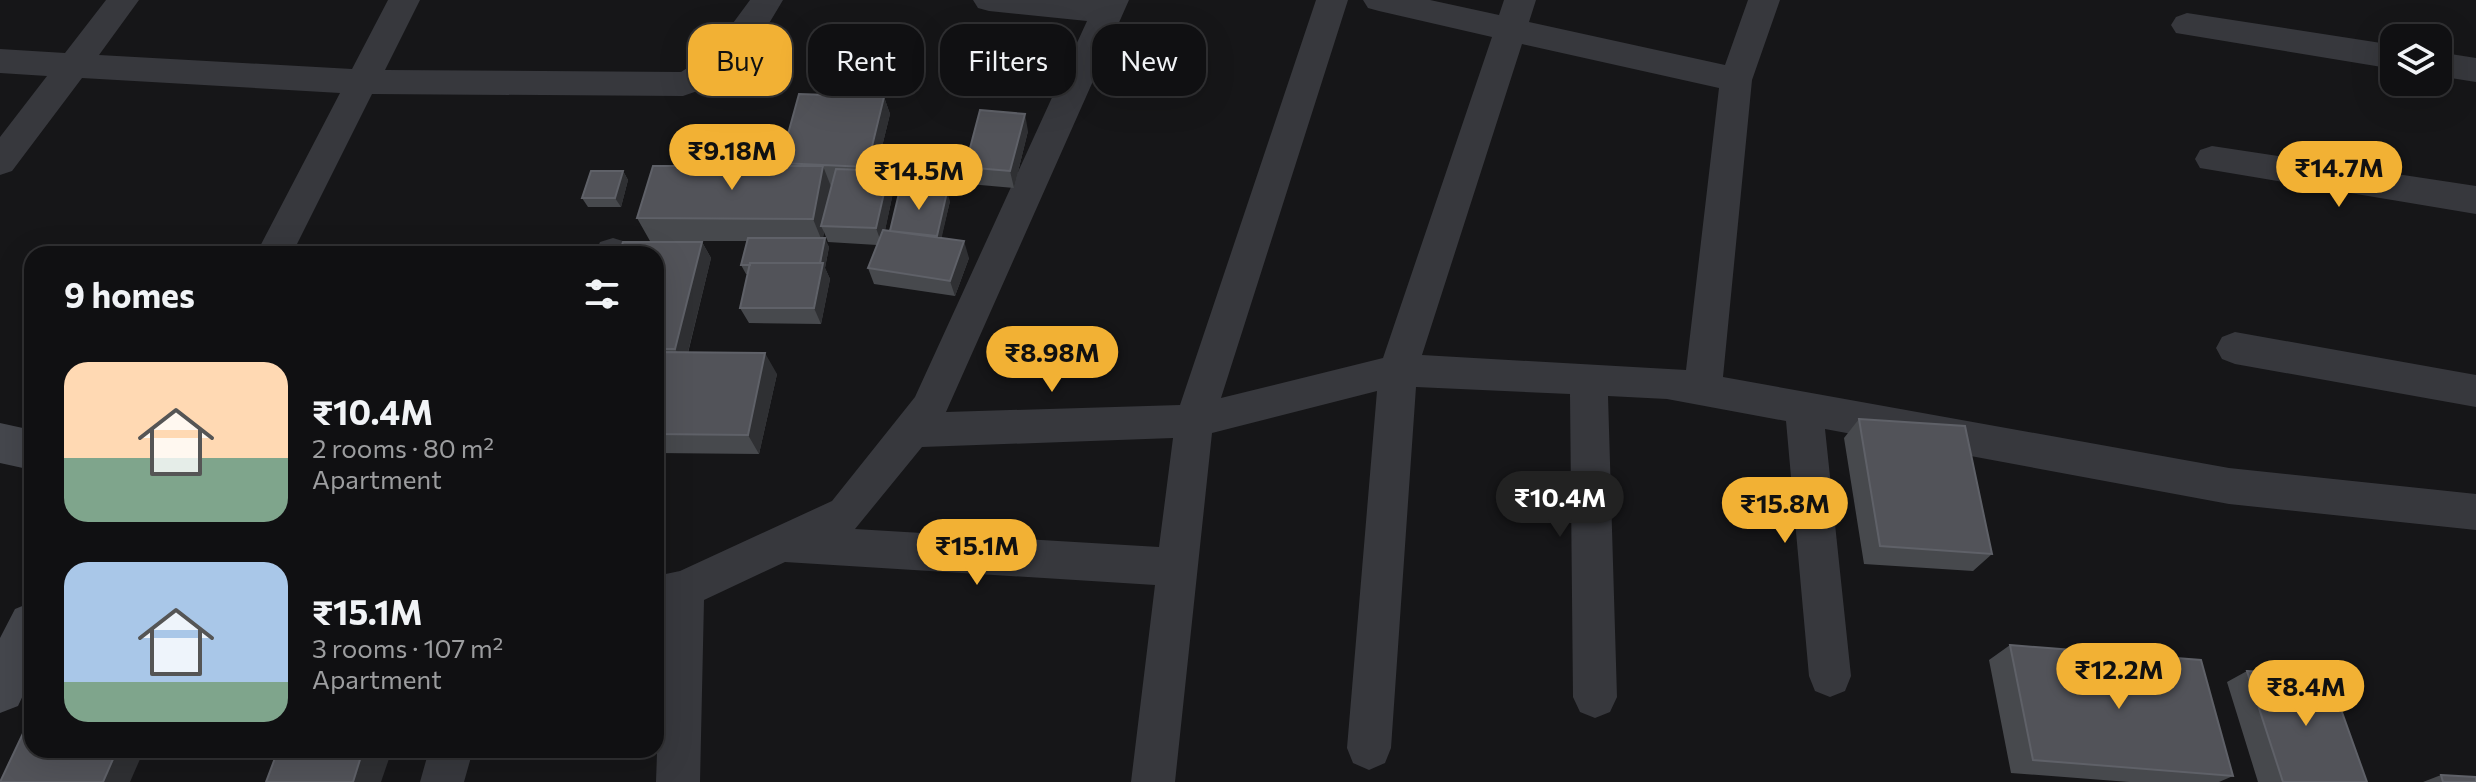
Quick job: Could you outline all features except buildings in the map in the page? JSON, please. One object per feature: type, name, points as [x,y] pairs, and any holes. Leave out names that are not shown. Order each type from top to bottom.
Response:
[{"type":"main road","points":[[0,443],[24,448]]},
{"type":"main road","points":[[0,689],[24,641]]},
{"type":"street","points":[[0,162],[123,0]]},
{"type":"street","points":[[278,246],[404,0]]},
{"type":"street","points":[[0,61],[362,82],[683,84],[705,78],[720,68],[767,0]]},
{"type":"street","points":[[678,782],[670,592],[846,514],[929,408],[1111,6],[989,0]]},
{"type":"street","points":[[1153,782],[1194,421],[1332,0]]},
{"type":"street","points":[[1379,0],[1515,15],[1736,80]]},
{"type":"street","points":[[1703,390],[1736,80],[1764,0]]},
{"type":"street","points":[[1369,748],[1398,370],[1515,15]]},
{"type":"street","points":[[2187,25],[2380,55]]},
{"type":"street","points":[[2452,66],[2476,70]]},
{"type":"street","points":[[2212,159],[2476,200]]},
{"type":"street","points":[[2235,348],[2476,391]]},
{"type":"street","points":[[912,430],[1194,421],[1398,370],[1667,383],[2229,486],[2476,512]]},
{"type":"street","points":[[1589,379],[1595,697]]},
{"type":"street","points":[[1804,408],[1830,676]]},
{"type":"street","points":[[781,544],[1177,567]]},
{"type":"street","points":[[442,782],[449,758]]}]
